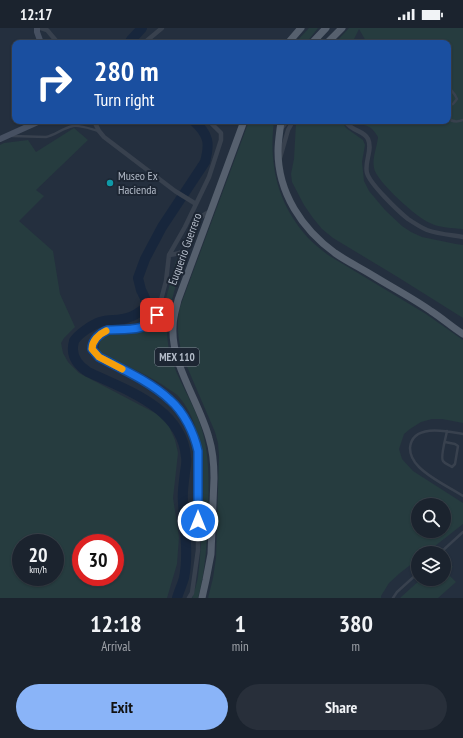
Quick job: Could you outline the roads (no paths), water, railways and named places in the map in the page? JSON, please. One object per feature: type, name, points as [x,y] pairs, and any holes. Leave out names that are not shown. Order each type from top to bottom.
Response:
[{"type":"main road","points":[[37,28],[40,40]]},
{"type":"main road","points":[[291,40],[302,28]]},
{"type":"main road","points":[[315,40],[326,28]]},
{"type":"main road","points":[[330,40],[342,28]]},
{"type":"main road","points":[[0,139],[33,124]]},
{"type":"main road","name":"Euquerio Guerrero","points":[[202,598],[211,554],[214,465],[209,438],[204,423],[176,355],[173,328],[174,316],[178,300],[243,124]]},
{"type":"main road","points":[[281,124],[278,151],[284,187],[288,198],[302,222],[322,243],[337,254],[432,311],[463,334]]},
{"type":"street","points":[[41,28],[47,30],[55,40]]},
{"type":"street","points":[[148,40],[162,28]]},
{"type":"street","points":[[96,124],[104,137],[175,191],[196,204]]},
{"type":"street","points":[[189,598],[192,593],[198,550],[198,451],[196,440],[182,414],[172,401],[156,388],[99,357],[92,349],[92,345],[99,335],[108,330],[144,326],[155,319],[166,281],[169,255],[209,177],[221,140],[221,133],[212,124]]},
{"type":"street","points":[[279,162],[288,130],[291,124]]},
{"type":"street","points":[[347,124],[354,130],[363,133],[368,138],[370,143],[366,165],[367,173],[371,181],[408,219],[427,230],[463,237]]},
{"type":"street","points":[[169,255],[180,253],[186,248],[200,218],[211,211]]},
{"type":"lane","points":[[451,90],[457,99],[451,104]]},
{"type":"lane","points":[[451,120],[456,122],[463,120]]},
{"type":"lane","points":[[280,131],[286,124]]},
{"type":"lane","points":[[8,135],[46,137],[75,126],[99,131]]},
{"type":"lane","points":[[463,434],[432,430],[424,432],[417,435],[410,448],[411,455],[418,467],[463,496]]},
{"type":"lane","points":[[445,442],[458,446],[455,464],[452,467],[444,463],[442,458],[447,431]]},
{"type":"lane","points":[[448,546],[463,532]]},
{"type":"lane","points":[[393,598],[397,592],[411,579]]},
{"type":"waterway","points":[[131,40],[142,28]]},
{"type":"waterway","points":[[177,598],[184,578],[186,559],[183,494],[186,457],[182,440],[174,426],[163,413],[150,403],[135,394],[88,372],[82,367],[75,358],[73,347],[76,338],[93,325],[103,321],[130,317],[146,307],[145,298],[138,278],[145,259],[162,227],[205,162],[208,144],[203,131],[197,124]]},
{"type":"place","name":"Museo Ex Hacienda","points":[[110,183]]}]
